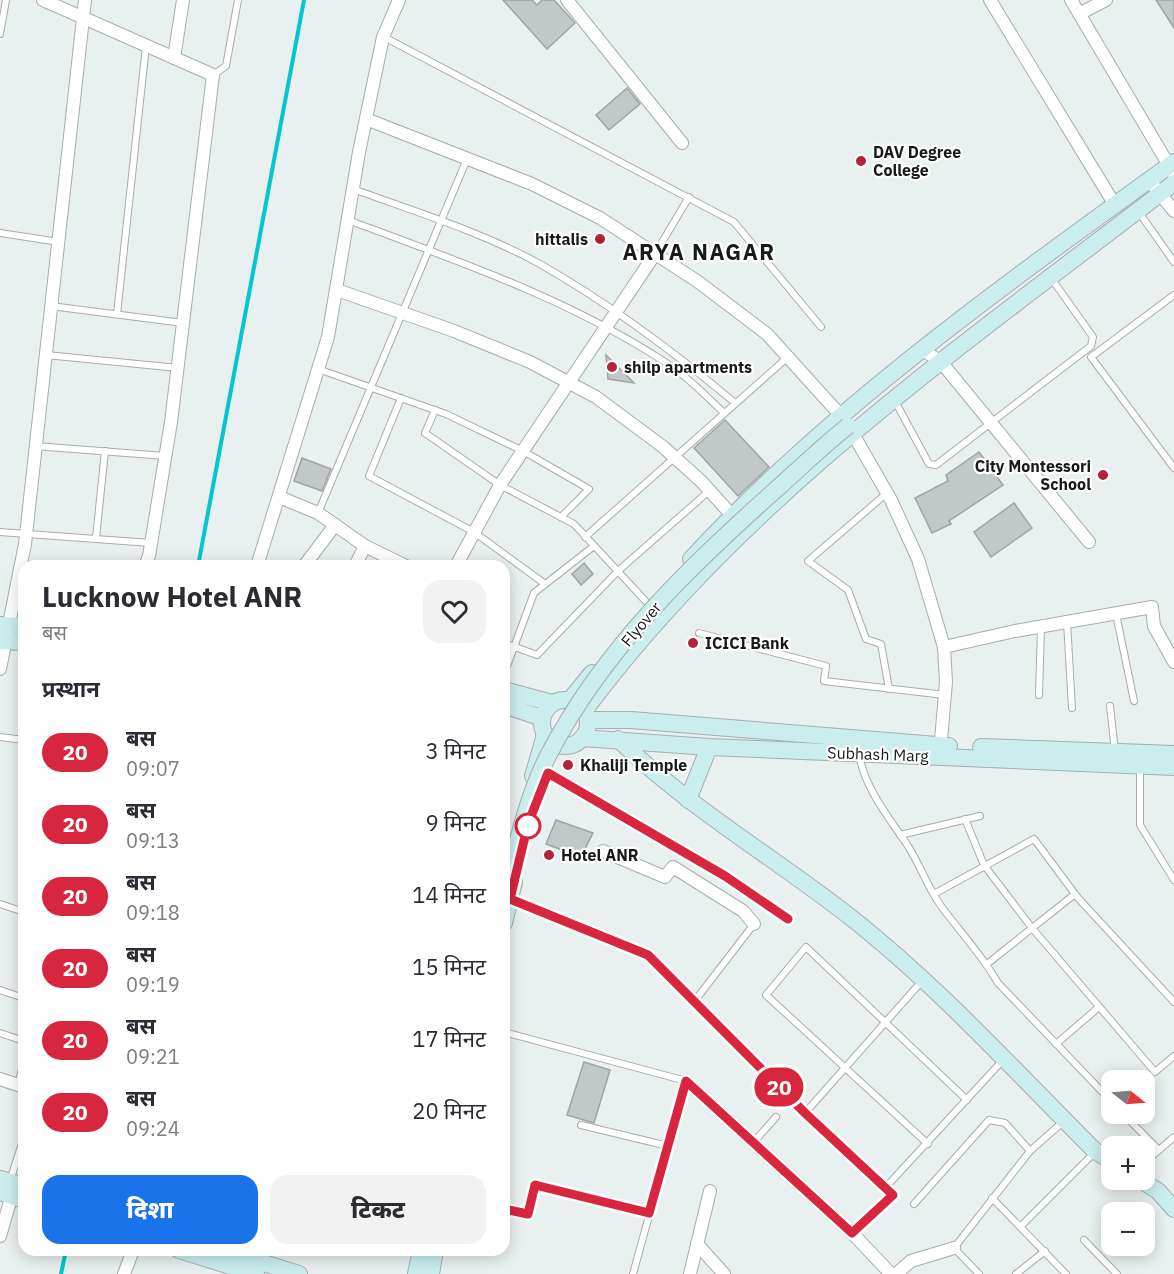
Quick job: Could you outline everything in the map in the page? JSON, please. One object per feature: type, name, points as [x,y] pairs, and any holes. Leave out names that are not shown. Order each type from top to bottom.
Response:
[{"type":"main road","points":[[510,692],[552,703],[570,700],[649,604],[732,515],[847,426],[891,400],[941,363],[1137,211],[1172,167]]},
{"type":"main road","points":[[545,735],[561,746],[576,743],[582,738],[586,715],[661,617],[847,426],[878,386],[1115,205],[1154,187],[1174,183]]},
{"type":"main road","name":"Flyover","points":[[865,412],[878,386]]},
{"type":"main road","name":"Flyover","points":[[510,884],[525,815],[548,756],[598,677],[638,627],[720,538],[847,426],[865,412],[891,400]]},
{"type":"main road","points":[[570,700],[586,715],[941,751],[1174,754]]},
{"type":"main road","points":[[510,855],[545,735],[542,718],[552,703]]},
{"type":"main road","points":[[510,708],[542,718]]},
{"type":"main road","name":"Subhash Marg","points":[[582,738],[709,747],[859,753],[941,751],[1174,767]]},
{"type":"main road","points":[[618,739],[688,800],[849,916],[924,980],[1101,1155]]},
{"type":"main road","points":[[510,887],[528,824],[561,746]]},
{"type":"main road","points":[[688,800],[709,747]]},
{"type":"main road","points":[[1155,1189],[1174,1209]]},
{"type":"main road","points":[[198,1256],[256,1274]]},
{"type":"main road","points":[[240,1256],[288,1272]]},
{"type":"main road","points":[[416,1274],[420,1256]]},
{"type":"main road","points":[[422,1274],[426,1256]]},
{"type":"main road","points":[[431,1274],[434,1256]]},
{"type":"street","points":[[43,0],[213,75],[178,368],[147,560]]},
{"type":"street","points":[[22,560],[27,533],[85,18],[84,0]]},
{"type":"street","points":[[174,58],[183,0]]},
{"type":"street","points":[[259,560],[328,336],[366,118],[383,37],[399,0]]},
{"type":"street","points":[[567,0],[682,142]]},
{"type":"street","points":[[990,0],[1115,205]]},
{"type":"street","points":[[1071,0],[1172,167]]},
{"type":"street","points":[[1079,14],[1106,0]]},
{"type":"street","points":[[366,118],[532,184],[600,218],[697,281],[767,334],[788,357],[847,426],[887,493],[918,559],[944,647],[945,695],[941,751]]},
{"type":"street","points":[[1154,187],[1174,211]]},
{"type":"street","points":[[459,560],[500,485],[655,254]]},
{"type":"street","points":[[337,290],[530,363],[596,397],[673,456],[710,490],[746,531]]},
{"type":"street","points":[[923,350],[941,363],[1089,542]]},
{"type":"street","points":[[279,497],[318,513],[365,546],[394,560]]},
{"type":"street","points":[[309,560],[335,525]]},
{"type":"street","points":[[358,560],[365,546]]},
{"type":"street","points":[[0,669],[18,580]]},
{"type":"street","points":[[944,647],[1041,626],[1152,608],[1154,626],[1174,662]]},
{"type":"street","points":[[603,851],[665,877],[673,867],[743,911],[754,924]]},
{"type":"street","points":[[0,1079],[18,1084]]},
{"type":"street","points":[[686,1081],[852,1233],[891,1274]]},
{"type":"street","points":[[0,1236],[12,1188]]},
{"type":"street","points":[[690,1274],[710,1191]]},
{"type":"street","points":[[697,1244],[724,1274]]},
{"type":"street","points":[[896,1274],[911,1262],[954,1248]]},
{"type":"street","points":[[124,1274],[130,1256]]},
{"type":"lane","points":[[0,34],[6,0]]},
{"type":"lane","points":[[213,75],[226,66],[238,0]]},
{"type":"lane","points":[[383,37],[734,222],[820,327]]},
{"type":"lane","points":[[117,314],[146,46]]},
{"type":"lane","points":[[318,513],[467,158]]},
{"type":"lane","points":[[353,189],[442,221],[539,264],[617,311],[674,352],[734,402]]},
{"type":"lane","points":[[655,254],[689,197]]},
{"type":"lane","points":[[1137,211],[1174,262]]},
{"type":"lane","points":[[348,220],[529,289],[606,328],[670,364],[723,412]]},
{"type":"lane","points":[[0,233],[59,242]]},
{"type":"lane","points":[[891,400],[932,465],[991,423],[1093,343],[1093,337],[1051,277]]},
{"type":"lane","points":[[1174,295],[1091,357],[1174,468]]},
{"type":"lane","points":[[51,306],[184,323]]},
{"type":"lane","points":[[46,355],[178,368]]},
{"type":"lane","points":[[585,537],[673,456],[788,357]]},
{"type":"lane","points":[[318,369],[435,410],[523,451],[589,489],[561,517]]},
{"type":"lane","points":[[401,398],[369,476],[474,532],[545,584]]},
{"type":"lane","points":[[435,410],[425,434],[500,485],[574,524],[661,617]]},
{"type":"lane","points":[[36,446],[165,456]]},
{"type":"lane","points":[[96,538],[105,451]]},
{"type":"lane","points":[[510,645],[537,655],[618,571],[710,490]]},
{"type":"lane","points":[[887,493],[808,561],[848,590],[866,639],[881,644],[889,689]]},
{"type":"lane","points":[[0,532],[151,543]]},
{"type":"lane","points":[[510,657],[534,593],[594,546]]},
{"type":"lane","points":[[1116,614],[1134,701]]},
{"type":"lane","points":[[1067,622],[1072,708]]},
{"type":"lane","points":[[1039,695],[1041,626]]},
{"type":"lane","points":[[699,633],[826,666],[824,681],[945,695]]},
{"type":"lane","points":[[1110,706],[1115,752]]},
{"type":"lane","points":[[0,738],[18,740]]},
{"type":"lane","points":[[859,753],[861,769],[940,904],[987,964],[998,983],[1101,1091]]},
{"type":"lane","points":[[1140,765],[1140,825],[1174,879]]},
{"type":"lane","points":[[548,773],[725,876],[788,919]]},
{"type":"lane","points":[[900,836],[980,816]]},
{"type":"lane","points":[[965,819],[984,865],[1032,928],[1155,1072],[1174,1056]]},
{"type":"lane","points":[[934,894],[1034,839],[1075,894],[1174,1002]]},
{"type":"lane","points":[[987,964],[1075,894]]},
{"type":"lane","points":[[510,899],[648,955],[805,1113],[886,1187],[893,1195],[852,1233]]},
{"type":"lane","points":[[0,904],[18,910]]},
{"type":"lane","points":[[694,1002],[753,929],[754,924]]},
{"type":"lane","points":[[928,1144],[766,995],[806,948],[967,1100]]},
{"type":"lane","points":[[805,1113],[924,980]]},
{"type":"lane","points":[[0,990],[18,996]]},
{"type":"lane","points":[[1056,1044],[1099,1006]]},
{"type":"lane","points":[[0,1033],[18,1039]]},
{"type":"lane","points":[[510,1034],[686,1081],[633,1274]]},
{"type":"lane","points":[[886,1187],[1004,1059]]},
{"type":"lane","points":[[752,1143],[776,1117]]},
{"type":"lane","points":[[914,1204],[989,1120],[1005,1123],[1030,1151]]},
{"type":"lane","points":[[979,1274],[954,1248],[1030,1151],[1065,1120]]},
{"type":"lane","points":[[1133,1124],[1159,1150]]},
{"type":"lane","points":[[581,1125],[668,1146]]},
{"type":"lane","points":[[1155,1153],[1174,1137]]},
{"type":"lane","points":[[1021,1226],[1095,1151]]},
{"type":"lane","points":[[12,1188],[18,1162]]},
{"type":"lane","points":[[510,1210],[528,1214],[535,1185],[649,1213]]},
{"type":"lane","points":[[992,1198],[1066,1274]]},
{"type":"lane","points":[[1084,1240],[1117,1274]]},
{"type":"lane","points":[[1016,1274],[1045,1251]]},
{"type":"building","points":[[503,0],[532,0],[537,5],[542,0],[554,0],[575,23],[547,49]]},
{"type":"building","points":[[1156,0],[1174,0],[1174,28]]},
{"type":"building","points":[[627,88],[640,104],[609,130],[596,115]]},
{"type":"building","name":"shilp apartments","points":[[606,355],[634,383],[608,379]]},
{"type":"building","points":[[725,420],[769,467],[738,496],[694,448]]},
{"type":"building","points":[[979,452],[1003,485],[949,521],[951,524],[932,533],[915,498],[948,481],[946,475]]},
{"type":"building","points":[[302,458],[331,469],[322,491],[294,481]]},
{"type":"building","points":[[1014,503],[1032,528],[991,557],[974,532]]},
{"type":"building","points":[[584,563],[593,574],[581,585],[572,574]]},
{"type":"building","points":[[556,820],[593,833],[581,857],[546,844]]},
{"type":"building","points":[[584,1062],[610,1070],[594,1123],[567,1115]]},
{"type":"waterway","points":[[199,560],[304,0]]},
{"type":"waterway","points":[[61,1274],[65,1256]]},
{"type":"bus line","name":"20","points":[[510,899],[528,824],[548,773],[725,876],[788,919]]},
{"type":"bus line","name":"20","points":[[510,899],[648,955],[805,1113],[893,1195],[852,1233],[825,1211],[686,1081],[649,1213],[535,1185],[528,1214],[510,1210]]},
{"type":"place","name":"DAV Degree College","points":[[861,161]]},
{"type":"place","name":"hittalis","points":[[600,239]]},
{"type":"place","name":"shilp apartments","points":[[612,367]]},
{"type":"place","name":"City Montessori School","points":[[1103,475]]},
{"type":"place","name":"ICICI Bank","points":[[693,643]]},
{"type":"place","name":"Khaliji Temple","points":[[568,765]]},
{"type":"place","name":"Hotel ANR","points":[[549,855]]},
{"type":"district","name":"ARYA NAGAR","points":[[699,251]]}]
